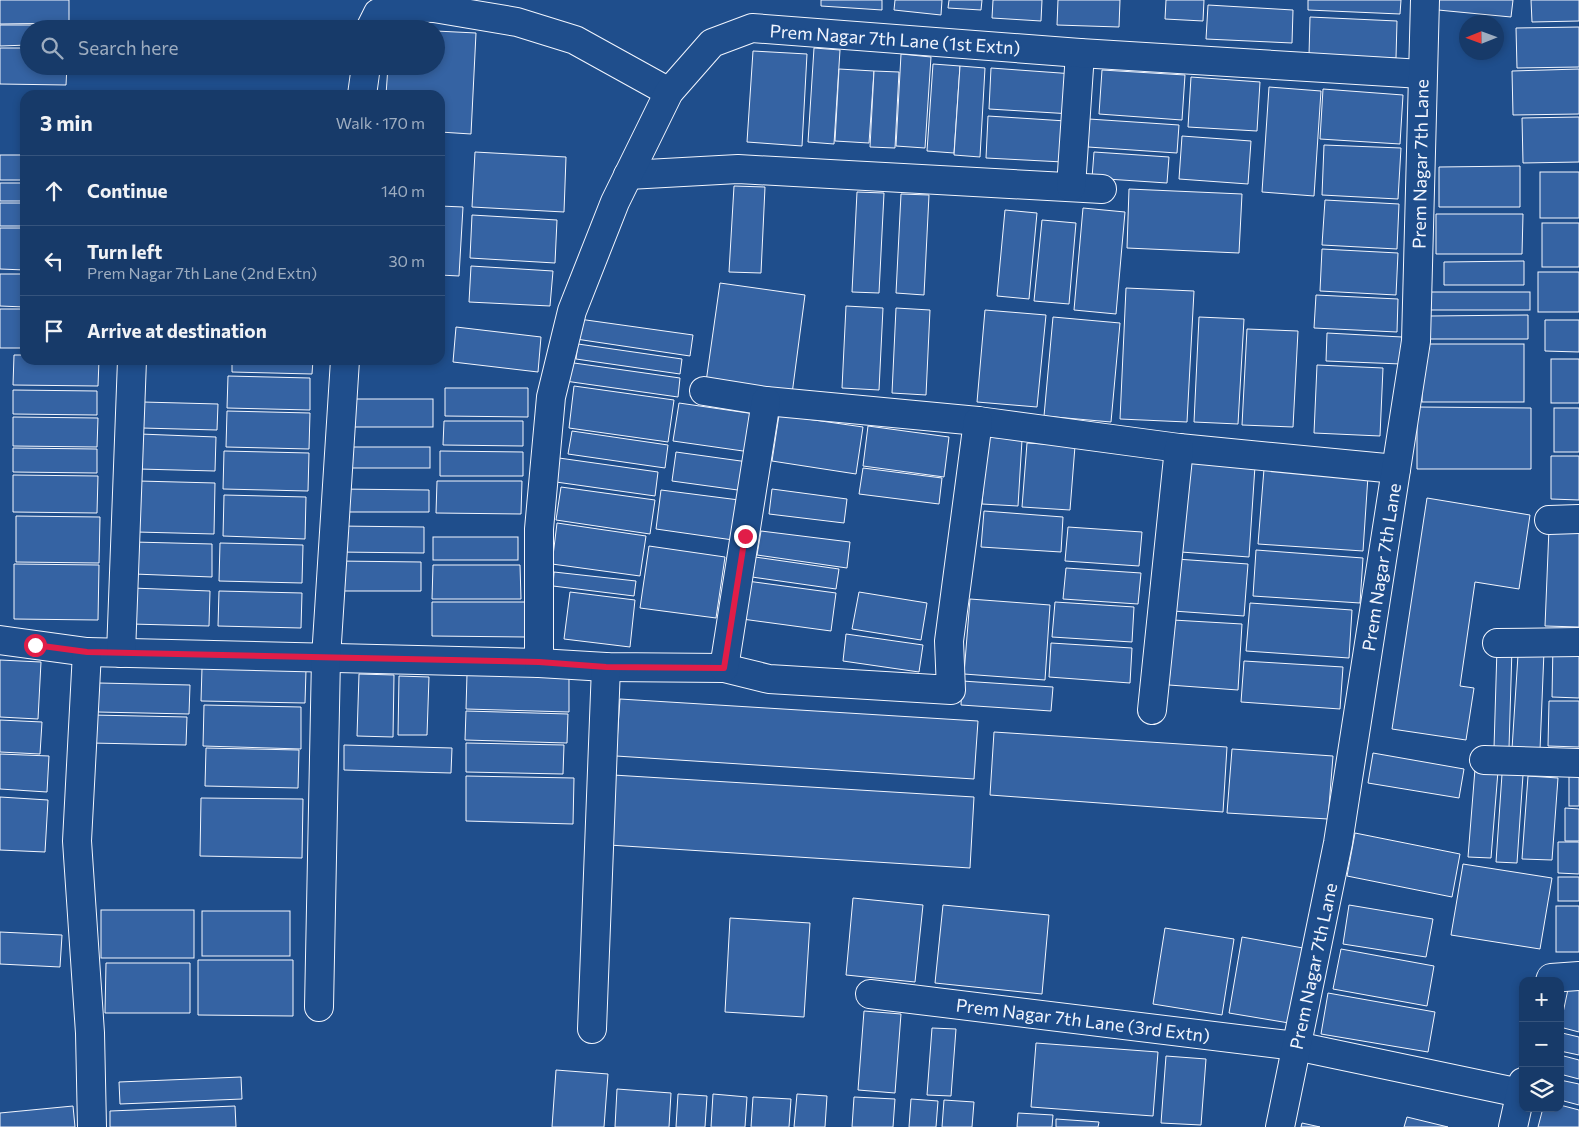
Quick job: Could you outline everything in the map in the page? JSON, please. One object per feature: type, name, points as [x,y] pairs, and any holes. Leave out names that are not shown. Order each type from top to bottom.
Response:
[{"type":"street","name":"Prem Nagar 7th Lane","points":[[1280,1127],[1338,843],[1416,341],[1424,0]]},
{"type":"street","points":[[375,20],[378,14],[398,7],[434,8],[517,22],[575,40],[669,92],[615,202],[572,311],[551,397],[539,529],[539,662]]},
{"type":"street","name":"Prem Nagar 7th Lane (1st Extn)","points":[[669,92],[712,44],[752,28],[1080,53],[1422,74]]},
{"type":"street","points":[[1071,187],[1080,53]]},
{"type":"street","points":[[363,90],[365,75]]},
{"type":"street","points":[[628,175],[738,169],[1102,190]]},
{"type":"street","points":[[121,653],[132,365]]},
{"type":"street","points":[[319,1007],[326,658],[345,365]]},
{"type":"street","points":[[704,391],[766,401],[978,421],[1179,448],[1396,470]]},
{"type":"street","points":[[724,668],[766,401]]},
{"type":"street","points":[[0,640],[87,652],[539,662],[606,667],[724,668],[769,678],[951,690],[949,641],[978,421]]},
{"type":"street","points":[[1152,710],[1179,448]]},
{"type":"street","points":[[1549,520],[1579,519]]},
{"type":"street","points":[[1497,643],[1579,642]]},
{"type":"street","points":[[87,652],[77,841],[90,1034],[92,1127]]},
{"type":"street","points":[[592,1029],[606,667]]},
{"type":"street","points":[[1484,760],[1579,763]]},
{"type":"street","points":[[1564,977],[1579,976]]},
{"type":"street","name":"Prem Nagar 7th Lane (3rd Extn)","points":[[870,994],[1296,1046],[1519,1086]]},
{"type":"street","points":[[1513,1127],[1519,1100]]},
{"type":"building","points":[[0,0],[69,0],[69,20],[20,20],[20,24],[0,24]]},
{"type":"building","points":[[821,0],[882,0],[882,10],[821,6]]},
{"type":"building","points":[[895,0],[942,0],[941,15],[894,10]]},
{"type":"building","points":[[949,0],[982,0],[981,10],[948,8]]},
{"type":"building","points":[[993,0],[1042,0],[1041,21],[992,18]]},
{"type":"building","points":[[1058,0],[1120,0],[1119,27],[1057,25]]},
{"type":"building","points":[[1166,0],[1204,0],[1203,21],[1165,19]]},
{"type":"building","points":[[1308,0],[1401,0],[1400,14],[1308,10]]},
{"type":"building","points":[[1439,0],[1513,0],[1511,17],[1438,10]]},
{"type":"building","points":[[1531,0],[1579,0],[1579,21],[1532,22]]},
{"type":"building","points":[[1208,5],[1293,10],[1292,43],[1206,39]]},
{"type":"building","points":[[1310,17],[1397,21],[1396,58],[1309,55]]},
{"type":"building","points":[[0,25],[20,25],[20,45],[0,46]]},
{"type":"building","points":[[1579,27],[1579,67],[1517,68],[1516,28]]},
{"type":"building","points":[[445,31],[476,33],[471,134],[445,132],[445,90],[386,90],[387,75],[445,75]]},
{"type":"building","points":[[0,48],[20,48],[20,75],[67,75],[66,85],[0,84]]},
{"type":"building","points":[[814,48],[840,50],[834,144],[808,142]]},
{"type":"building","points":[[753,51],[807,54],[802,146],[747,142]]},
{"type":"building","points":[[901,54],[931,57],[925,148],[896,146]]},
{"type":"building","points":[[933,64],[960,66],[954,153],[927,151]]},
{"type":"building","points":[[960,66],[985,68],[980,157],[954,155]]},
{"type":"building","points":[[991,68],[1074,74],[1072,114],[989,109]]},
{"type":"building","points":[[839,69],[874,71],[869,143],[835,141]]},
{"type":"building","points":[[1579,69],[1579,114],[1513,115],[1512,71]]},
{"type":"building","points":[[1102,70],[1185,75],[1182,120],[1099,114]]},
{"type":"building","points":[[874,71],[899,72],[895,148],[870,147]]},
{"type":"building","points":[[1191,77],[1260,82],[1257,131],[1188,127]]},
{"type":"building","points":[[1269,87],[1321,91],[1314,196],[1262,192]]},
{"type":"building","points":[[1323,89],[1403,95],[1400,144],[1320,139]]},
{"type":"building","points":[[988,116],[1066,121],[1063,162],[986,158]]},
{"type":"building","points":[[1579,117],[1579,162],[1523,163],[1522,118]]},
{"type":"building","points":[[1089,119],[1179,125],[1177,153],[1088,147]]},
{"type":"building","points":[[1182,136],[1251,141],[1248,184],[1179,179]]},
{"type":"building","points":[[1324,145],[1401,148],[1398,199],[1322,195]]},
{"type":"building","points":[[475,152],[566,157],[564,212],[472,207]]},
{"type":"building","points":[[1094,152],[1169,157],[1167,183],[1092,178]]},
{"type":"building","points":[[0,155],[20,155],[20,180],[0,180]]},
{"type":"building","points":[[1520,166],[1520,207],[1439,207],[1439,167]]},
{"type":"building","points":[[1540,172],[1579,172],[1579,218],[1540,218]]},
{"type":"building","points":[[0,183],[20,183],[20,201],[0,201]]},
{"type":"building","points":[[734,186],[765,187],[761,273],[729,272]]},
{"type":"building","points":[[1129,189],[1242,194],[1239,253],[1127,248]]},
{"type":"building","points":[[857,192],[884,193],[879,293],[852,292]]},
{"type":"building","points":[[901,194],[929,195],[924,295],[896,293]]},
{"type":"building","points":[[1325,200],[1399,204],[1397,249],[1322,245]]},
{"type":"building","points":[[0,203],[20,203],[20,226],[0,226]]},
{"type":"building","points":[[445,206],[463,207],[459,276],[445,275]]},
{"type":"building","points":[[1083,208],[1125,212],[1116,314],[1074,310]]},
{"type":"building","points":[[1005,210],[1037,213],[1029,299],[997,296]]},
{"type":"building","points":[[1436,214],[1523,214],[1522,254],[1436,254]]},
{"type":"building","points":[[472,215],[557,220],[555,263],[470,258]]},
{"type":"building","points":[[1042,220],[1076,223],[1069,304],[1034,301]]},
{"type":"building","points":[[1542,223],[1579,223],[1579,267],[1542,267]]},
{"type":"building","points":[[0,228],[20,228],[20,270],[0,269]]},
{"type":"building","points":[[1322,249],[1398,253],[1396,295],[1320,291]]},
{"type":"building","points":[[1524,261],[1524,285],[1444,285],[1444,262]]},
{"type":"building","points":[[471,266],[553,271],[550,306],[469,302]]},
{"type":"building","points":[[1538,272],[1579,272],[1579,312],[1538,312]]},
{"type":"building","points":[[0,274],[20,274],[20,307],[0,306]]},
{"type":"building","points":[[720,283],[805,295],[792,394],[706,382]]},
{"type":"building","points":[[1126,288],[1194,291],[1187,422],[1120,419]]},
{"type":"building","points":[[1428,292],[1530,292],[1530,310],[1428,310]]},
{"type":"building","points":[[1316,295],[1398,299],[1397,332],[1314,328]]},
{"type":"building","points":[[846,306],[883,308],[879,390],[842,388]]},
{"type":"building","points":[[896,308],[930,310],[926,395],[892,393]]},
{"type":"building","points":[[0,309],[20,309],[20,348],[0,348]]},
{"type":"building","points":[[985,310],[1046,315],[1037,407],[977,402]]},
{"type":"building","points":[[1528,315],[1528,339],[1430,339],[1430,316]]},
{"type":"building","points":[[1053,317],[1120,323],[1111,422],[1044,416]]},
{"type":"building","points":[[1199,317],[1244,319],[1238,424],[1194,422]]},
{"type":"building","points":[[579,319],[693,335],[690,356],[576,339]]},
{"type":"building","points":[[1545,320],[1579,320],[1579,352],[1545,351]]},
{"type":"building","points":[[456,327],[541,337],[538,372],[453,362]]},
{"type":"building","points":[[1247,329],[1298,331],[1293,427],[1242,425]]},
{"type":"building","points":[[1327,333],[1402,337],[1401,364],[1326,361]]},
{"type":"building","points":[[578,344],[682,359],[680,374],[576,359]]},
{"type":"building","points":[[1422,344],[1524,344],[1524,402],[1422,402]]},
{"type":"building","points":[[14,355],[20,355],[20,365],[99,365],[98,386],[13,385]]},
{"type":"building","points":[[1551,359],[1579,359],[1579,403],[1551,403]]},
{"type":"building","points":[[567,362],[680,378],[678,397],[565,381]]},
{"type":"building","points":[[232,365],[313,365],[312,374],[232,372]]},
{"type":"building","points":[[1317,365],[1383,368],[1380,436],[1314,433]]},
{"type":"building","points":[[228,376],[310,378],[310,410],[227,408]]},
{"type":"building","points":[[574,386],[674,400],[668,442],[569,428]]},
{"type":"building","points":[[445,388],[528,388],[528,417],[445,416]]},
{"type":"building","points":[[13,390],[97,391],[97,415],[13,414]]},
{"type":"building","points":[[344,399],[433,399],[433,427],[344,427]]},
{"type":"building","points":[[143,402],[218,404],[217,430],[142,428]]},
{"type":"building","points":[[679,403],[755,414],[750,452],[673,441]]},
{"type":"building","points":[[1417,407],[1531,408],[1531,469],[1417,469]]},
{"type":"building","points":[[1554,408],[1579,408],[1579,452],[1554,452]]},
{"type":"building","points":[[227,411],[310,413],[309,449],[226,447]]},
{"type":"building","points":[[779,415],[863,427],[856,474],[772,461]]},
{"type":"building","points":[[13,417],[98,418],[97,447],[13,446]]},
{"type":"building","points":[[444,421],[523,421],[523,446],[443,445]]},
{"type":"building","points":[[868,426],[949,437],[944,477],[863,466]]},
{"type":"building","points":[[572,431],[668,445],[665,468],[568,454]]},
{"type":"building","points":[[140,434],[216,437],[215,471],[139,469]]},
{"type":"building","points":[[987,437],[1022,440],[1018,506],[982,504]]},
{"type":"building","points":[[1027,443],[1075,446],[1070,510],[1022,507]]},
{"type":"building","points":[[342,447],[430,447],[430,468],[342,468]]},
{"type":"building","points":[[13,448],[97,449],[97,473],[13,472]]},
{"type":"building","points":[[224,451],[309,453],[308,491],[223,489]]},
{"type":"building","points":[[440,451],[523,452],[523,476],[440,476]]},
{"type":"building","points":[[676,452],[748,462],[745,491],[672,481]]},
{"type":"building","points":[[1551,456],[1579,456],[1579,500],[1551,499]]},
{"type":"building","points":[[559,458],[658,472],[655,496],[556,482]]},
{"type":"building","points":[[1187,462],[1255,466],[1249,557],[1181,552]]},
{"type":"building","points":[[863,468],[942,478],[939,504],[859,494]]},
{"type":"building","points":[[1264,469],[1368,476],[1363,551],[1258,544]]},
{"type":"building","points":[[13,475],[98,476],[97,513],[13,512]]},
{"type":"building","points":[[139,481],[215,483],[214,534],[137,532]]},
{"type":"building","points":[[437,481],[522,481],[521,514],[436,513]]},
{"type":"building","points":[[561,487],[655,500],[650,534],[556,520]]},
{"type":"building","points":[[339,489],[429,490],[429,512],[339,512]]},
{"type":"building","points":[[772,489],[847,499],[844,523],[769,514]]},
{"type":"building","points":[[661,490],[739,500],[733,540],[656,529]]},
{"type":"building","points":[[224,495],[306,497],[305,539],[223,536]]},
{"type":"building","points":[[1427,498],[1530,515],[1519,589],[1475,582],[1460,686],[1474,688],[1466,740],[1392,729]]},
{"type":"building","points":[[984,511],[1063,517],[1061,552],[981,547]]},
{"type":"building","points":[[16,516],[100,517],[99,563],[16,562]]},
{"type":"building","points":[[557,523],[646,536],[640,576],[552,564]]},
{"type":"building","points":[[338,526],[424,527],[424,553],[338,552]]},
{"type":"building","points":[[1068,527],[1142,532],[1139,566],[1065,561]]},
{"type":"building","points":[[1549,528],[1579,529],[1579,627],[1545,626]]},
{"type":"building","points":[[761,531],[850,542],[847,568],[757,555]]},
{"type":"building","points":[[433,537],[518,537],[518,560],[433,560]]},
{"type":"building","points":[[134,542],[212,544],[212,577],[134,574]]},
{"type":"building","points":[[220,543],[303,545],[302,583],[219,581]]},
{"type":"building","points":[[649,546],[725,557],[716,618],[640,608]]},
{"type":"building","points":[[1256,550],[1363,558],[1360,603],[1253,596]]},
{"type":"building","points":[[755,557],[839,569],[836,589],[752,577]]},
{"type":"building","points":[[1176,559],[1248,564],[1244,616],[1173,611]]},
{"type":"building","points":[[338,561],[421,562],[421,591],[338,591]]},
{"type":"building","points":[[14,564],[99,565],[98,620],[14,619]]},
{"type":"building","points":[[433,565],[520,565],[521,599],[432,599]]},
{"type":"building","points":[[1066,568],[1141,573],[1138,604],[1063,599]]},
{"type":"building","points":[[554,572],[636,581],[634,596],[553,586]]},
{"type":"building","points":[[747,581],[836,593],[831,631],[742,619]]},
{"type":"building","points":[[132,588],[210,591],[209,626],[131,624]]},
{"type":"building","points":[[219,591],[302,593],[301,628],[218,626]]},
{"type":"building","points":[[570,592],[635,600],[630,647],[564,639]]},
{"type":"building","points":[[859,592],[927,603],[921,640],[852,629]]},
{"type":"building","points":[[970,599],[1050,605],[1045,680],[964,674]]},
{"type":"building","points":[[432,602],[526,602],[526,637],[432,636]]},
{"type":"building","points":[[1055,602],[1134,607],[1132,642],[1052,637]]},
{"type":"building","points":[[1250,603],[1352,610],[1349,658],[1246,651]]},
{"type":"building","points":[[1173,620],[1242,624],[1238,690],[1169,685]]},
{"type":"building","points":[[846,634],[923,645],[919,672],[843,661]]},
{"type":"building","points":[[1051,643],[1132,648],[1130,683],[1049,677]]},
{"type":"building","points":[[1553,643],[1579,644],[1579,698],[1552,697]]},
{"type":"building","points":[[1497,648],[1512,648],[1509,748],[1494,748]]},
{"type":"building","points":[[1544,651],[1540,750],[1512,749],[1518,655]]},
{"type":"building","points":[[0,660],[41,662],[38,719],[0,717]]},
{"type":"building","points":[[1244,661],[1343,667],[1340,709],[1241,702]]},
{"type":"building","points":[[202,668],[306,670],[305,703],[201,701]]},
{"type":"building","points":[[359,674],[394,675],[393,737],[357,736]]},
{"type":"building","points":[[467,674],[569,676],[569,712],[466,709]]},
{"type":"building","points":[[399,676],[429,677],[427,735],[398,735]]},
{"type":"building","points":[[962,681],[1053,687],[1051,711],[961,705]]},
{"type":"building","points":[[99,683],[190,685],[189,714],[98,712]]},
{"type":"building","points":[[620,699],[978,721],[974,779],[616,756]]},
{"type":"building","points":[[1549,701],[1579,701],[1579,747],[1548,746]]},
{"type":"building","points":[[204,705],[301,707],[301,749],[203,746]]},
{"type":"building","points":[[466,711],[568,714],[567,743],[465,740]]},
{"type":"building","points":[[92,715],[187,717],[186,745],[91,743]]},
{"type":"building","points":[[0,720],[42,722],[40,754],[0,752]]},
{"type":"building","points":[[994,732],[1227,747],[1223,812],[990,795]]},
{"type":"building","points":[[466,743],[564,745],[563,774],[466,772]]},
{"type":"building","points":[[344,745],[452,748],[451,773],[344,770]]},
{"type":"building","points":[[206,748],[299,750],[298,788],[205,786]]},
{"type":"building","points":[[1232,749],[1333,756],[1328,819],[1227,813]]},
{"type":"building","points":[[1373,753],[1464,769],[1459,798],[1368,783]]},
{"type":"building","points":[[0,754],[49,756],[47,792],[0,789]]},
{"type":"building","points":[[1475,769],[1498,771],[1491,858],[1468,857]]},
{"type":"building","points":[[1502,774],[1523,775],[1517,863],[1496,862]]},
{"type":"building","points":[[1569,774],[1579,774],[1579,806],[1569,806]]},
{"type":"building","points":[[613,775],[974,797],[970,868],[609,845]]},
{"type":"building","points":[[466,776],[574,778],[573,824],[466,821]]},
{"type":"building","points":[[1528,776],[1558,778],[1552,860],[1522,859]]},
{"type":"building","points":[[0,797],[48,800],[45,852],[0,850]]},
{"type":"building","points":[[201,798],[303,799],[302,858],[200,856]]},
{"type":"building","points":[[1565,808],[1579,809],[1579,841],[1565,841]]},
{"type":"building","points":[[1355,833],[1460,854],[1452,897],[1347,876]]},
{"type":"building","points":[[1558,842],[1579,842],[1579,874],[1558,873]]},
{"type":"building","points":[[1463,864],[1552,878],[1540,949],[1451,935]]},
{"type":"building","points":[[1558,877],[1579,877],[1579,901],[1558,901]]},
{"type":"building","points":[[853,898],[923,905],[915,982],[846,975]]},
{"type":"building","points":[[943,905],[1049,915],[1042,994],[935,983]]},
{"type":"building","points":[[1349,905],[1433,919],[1426,957],[1343,944]]},
{"type":"building","points":[[1556,906],[1579,906],[1579,952],[1556,952]]},
{"type":"building","points":[[101,910],[194,910],[194,958],[101,958]]},
{"type":"building","points":[[202,911],[290,911],[290,956],[202,956]]},
{"type":"building","points":[[730,918],[810,923],[804,1017],[725,1012]]},
{"type":"building","points":[[1165,928],[1234,939],[1222,1015],[1153,1004]]},
{"type":"building","points":[[0,932],[62,935],[60,967],[0,964]]},
{"type":"building","points":[[1242,937],[1303,948],[1289,1023],[1229,1013]]},
{"type":"building","points":[[1341,949],[1434,966],[1427,1006],[1333,989]]},
{"type":"building","points":[[198,960],[293,960],[293,1016],[198,1015]]},
{"type":"building","points":[[106,963],[190,963],[190,1013],[105,1013]]},
{"type":"building","points":[[1570,980],[1579,982],[1579,1032],[1564,1028],[1564,1008]]},
{"type":"building","points":[[1328,993],[1435,1012],[1428,1052],[1321,1034]]},
{"type":"building","points":[[864,1011],[901,1014],[895,1093],[858,1090]]},
{"type":"building","points":[[932,1028],[956,1029],[951,1096],[927,1095]]},
{"type":"building","points":[[1564,1033],[1579,1037],[1579,1055],[1564,1052]]},
{"type":"building","points":[[1036,1043],[1158,1052],[1153,1116],[1031,1107]]},
{"type":"building","points":[[1166,1056],[1206,1059],[1201,1125],[1161,1123]]},
{"type":"building","points":[[1564,1056],[1579,1060],[1579,1079],[1564,1075]]},
{"type":"building","points":[[556,1070],[608,1074],[604,1127],[552,1127]]},
{"type":"building","points":[[241,1077],[242,1099],[120,1104],[119,1082]]},
{"type":"building","points":[[1564,1081],[1579,1084],[1579,1105],[1564,1101]]},
{"type":"building","points":[[617,1089],[671,1093],[669,1127],[615,1127]]},
{"type":"building","points":[[678,1094],[707,1096],[705,1127],[676,1127]]},
{"type":"building","points":[[713,1094],[747,1097],[745,1127],[711,1127]]},
{"type":"building","points":[[797,1094],[827,1096],[825,1127],[794,1127]]},
{"type":"building","points":[[753,1097],[791,1099],[789,1127],[751,1127]]},
{"type":"building","points":[[854,1097],[895,1099],[893,1127],[852,1127]]},
{"type":"building","points":[[911,1099],[938,1101],[936,1127],[909,1127]]},
{"type":"building","points":[[944,1100],[974,1102],[972,1127],[942,1127]]},
{"type":"building","points":[[73,1106],[75,1127],[0,1127],[0,1113]]},
{"type":"building","points":[[235,1106],[236,1127],[110,1127],[110,1111]]},
{"type":"building","points":[[1564,1106],[1579,1110],[1579,1127],[1538,1127],[1542,1112],[1564,1112]]},
{"type":"building","points":[[1018,1113],[1053,1115],[1052,1127],[1017,1127]]},
{"type":"building","points":[[1407,1117],[1448,1127],[1404,1127]]},
{"type":"building","points":[[1056,1119],[1099,1122],[1098,1127],[1056,1127]]},
{"type":"building","points":[[1302,1123],[1320,1127],[1301,1127]]},
{"type":"route","points":[[35,645],[87,652],[539,662],[606,667],[724,668],[745,536]]}]
